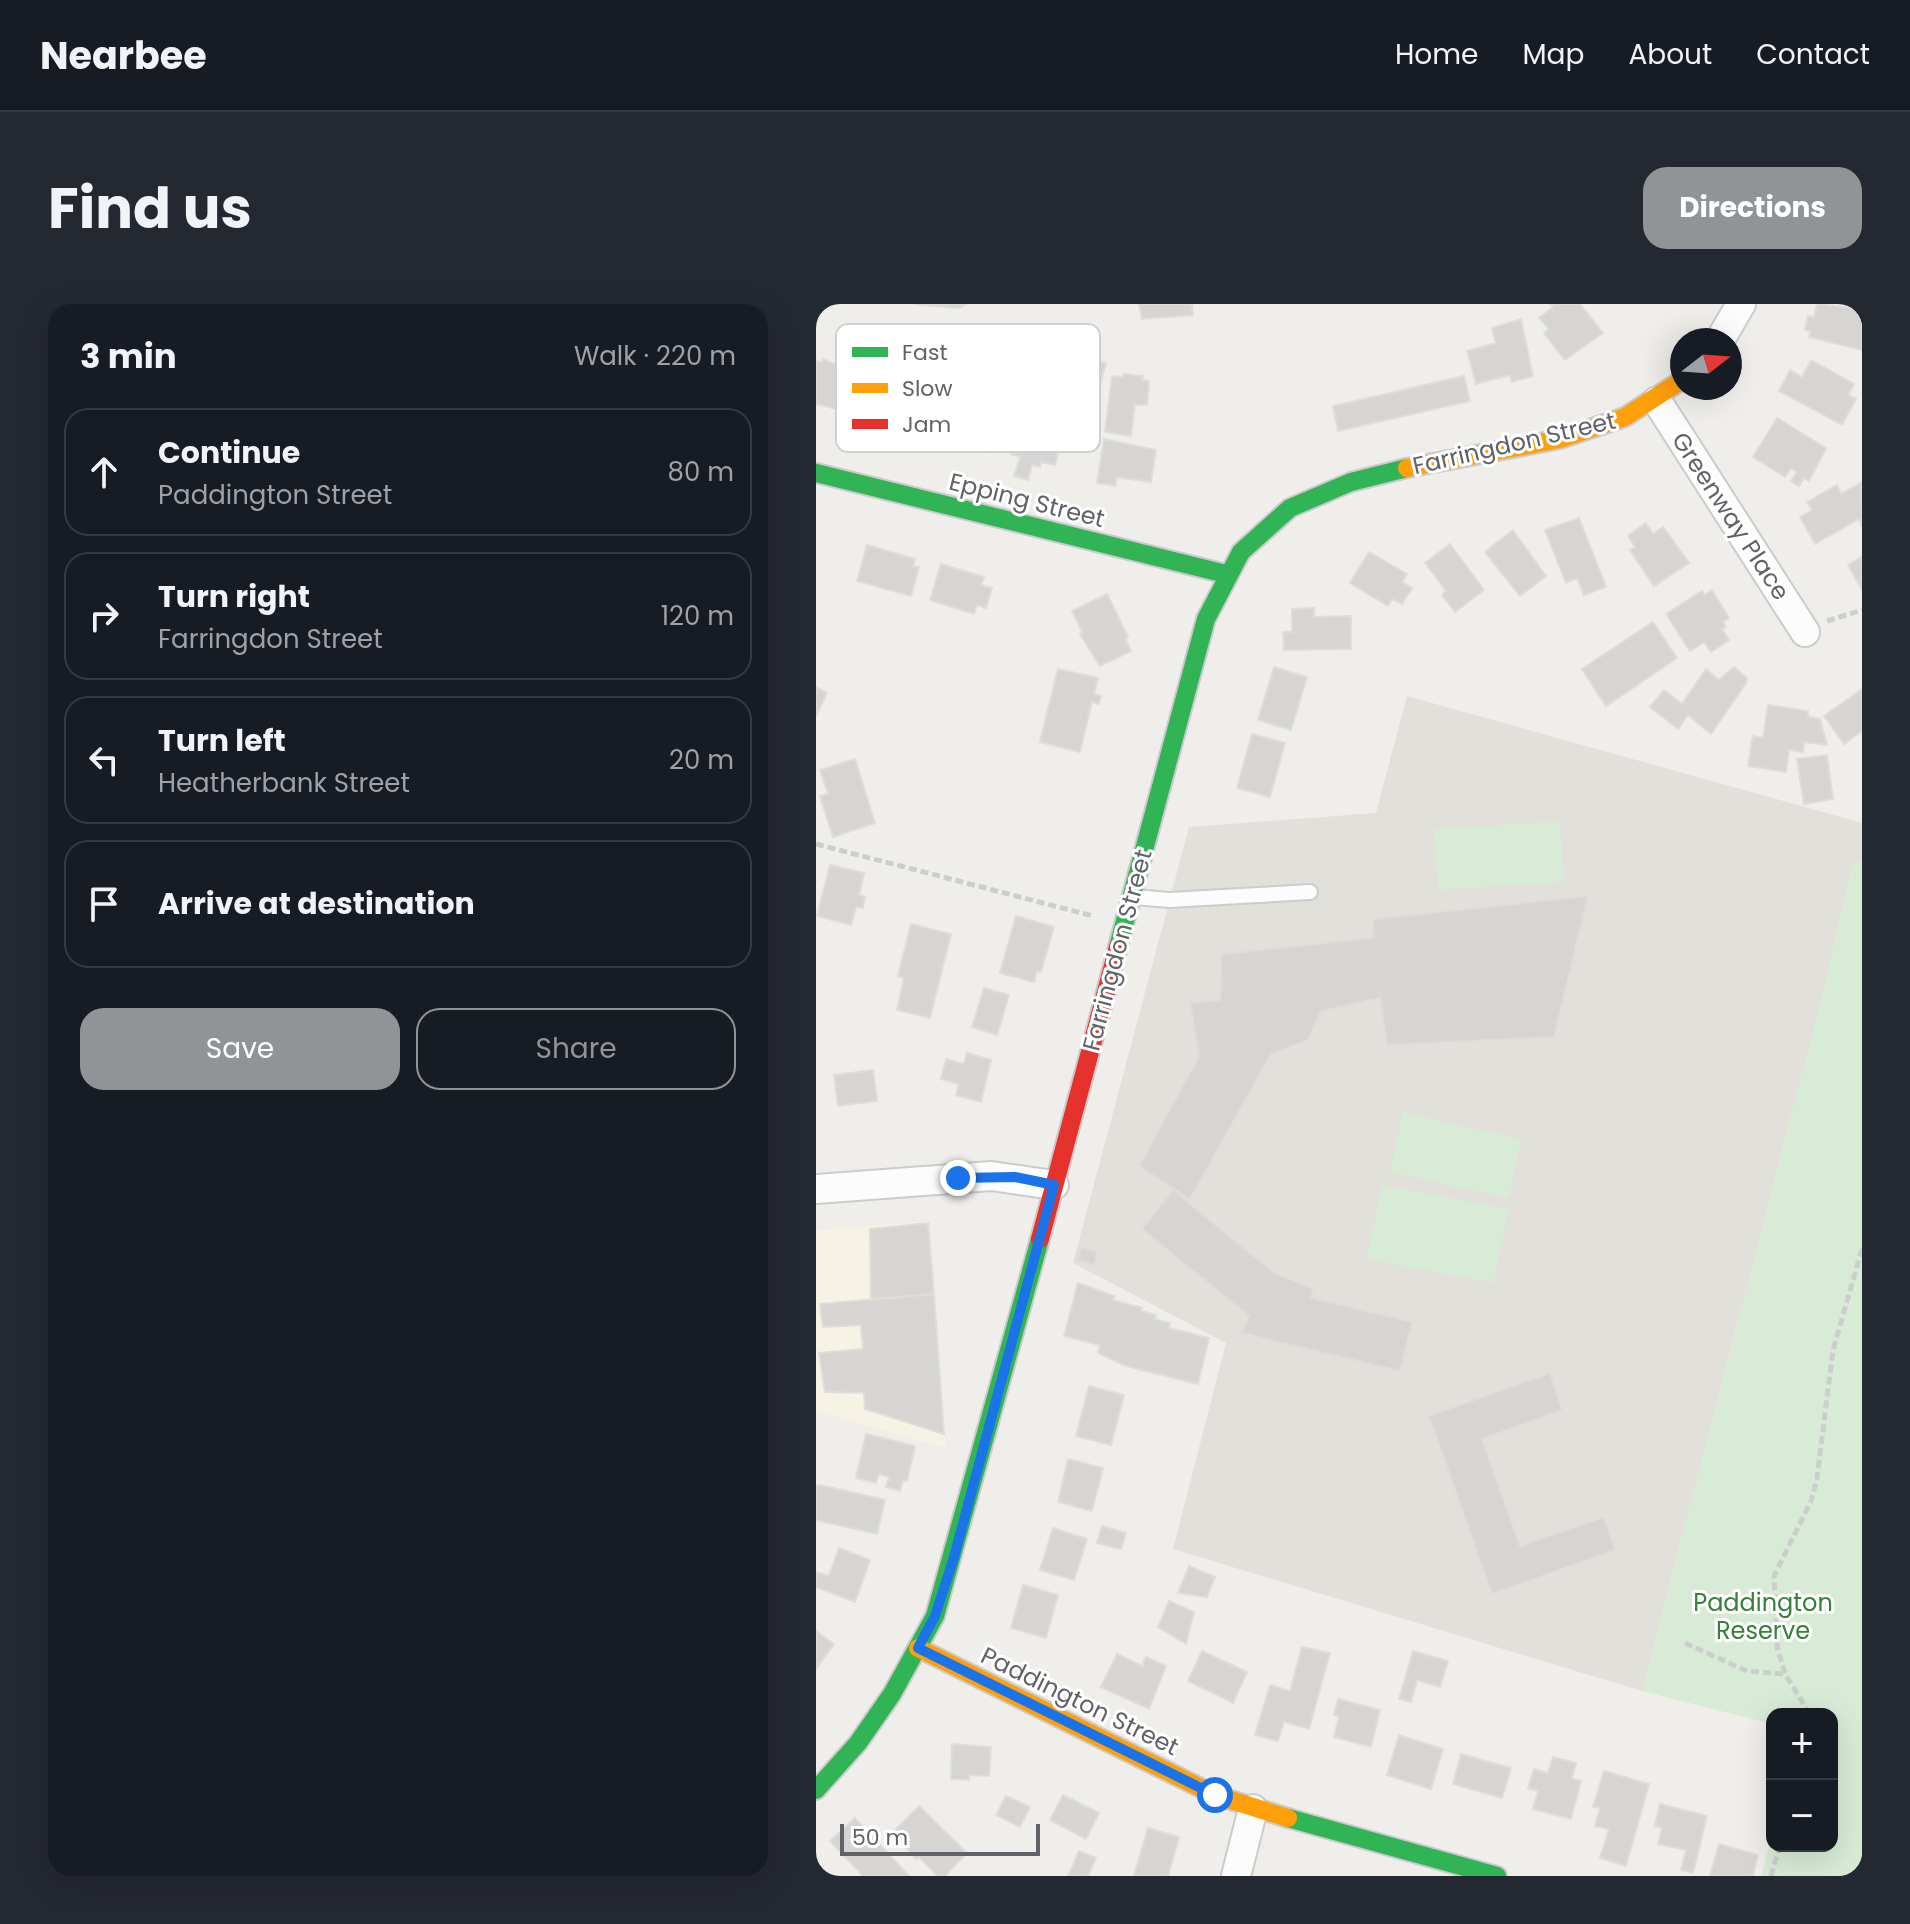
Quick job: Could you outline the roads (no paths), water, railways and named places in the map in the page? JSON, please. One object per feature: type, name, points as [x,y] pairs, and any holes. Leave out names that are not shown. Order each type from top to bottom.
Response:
[{"type":"street","points":[[1727,328],[1741,304]]},
{"type":"street","name":"Farringdon Street","points":[[816,1790],[858,1743],[935,1616],[954,1557],[1206,619],[1226,574],[1267,526],[1319,492],[1375,475],[1581,432],[1622,419],[1657,401],[1670,390]]},
{"type":"street","name":"Greenway Place","points":[[1657,401],[1805,632]]},
{"type":"street","name":"Epping Street","points":[[816,473],[1226,574]]},
{"type":"street","points":[[816,1189],[991,1176],[1054,1185]]},
{"type":"street","name":"Paddington Street","points":[[918,1648],[1215,1795],[1253,1809],[1497,1876]]},
{"type":"street","points":[[1236,1876],[1253,1809]]},
{"type":"lane","points":[[1131,897],[1169,900],[1310,892]]},
{"type":"park label","name":"Paddington Reserve","points":[[1763,1616]]}]
